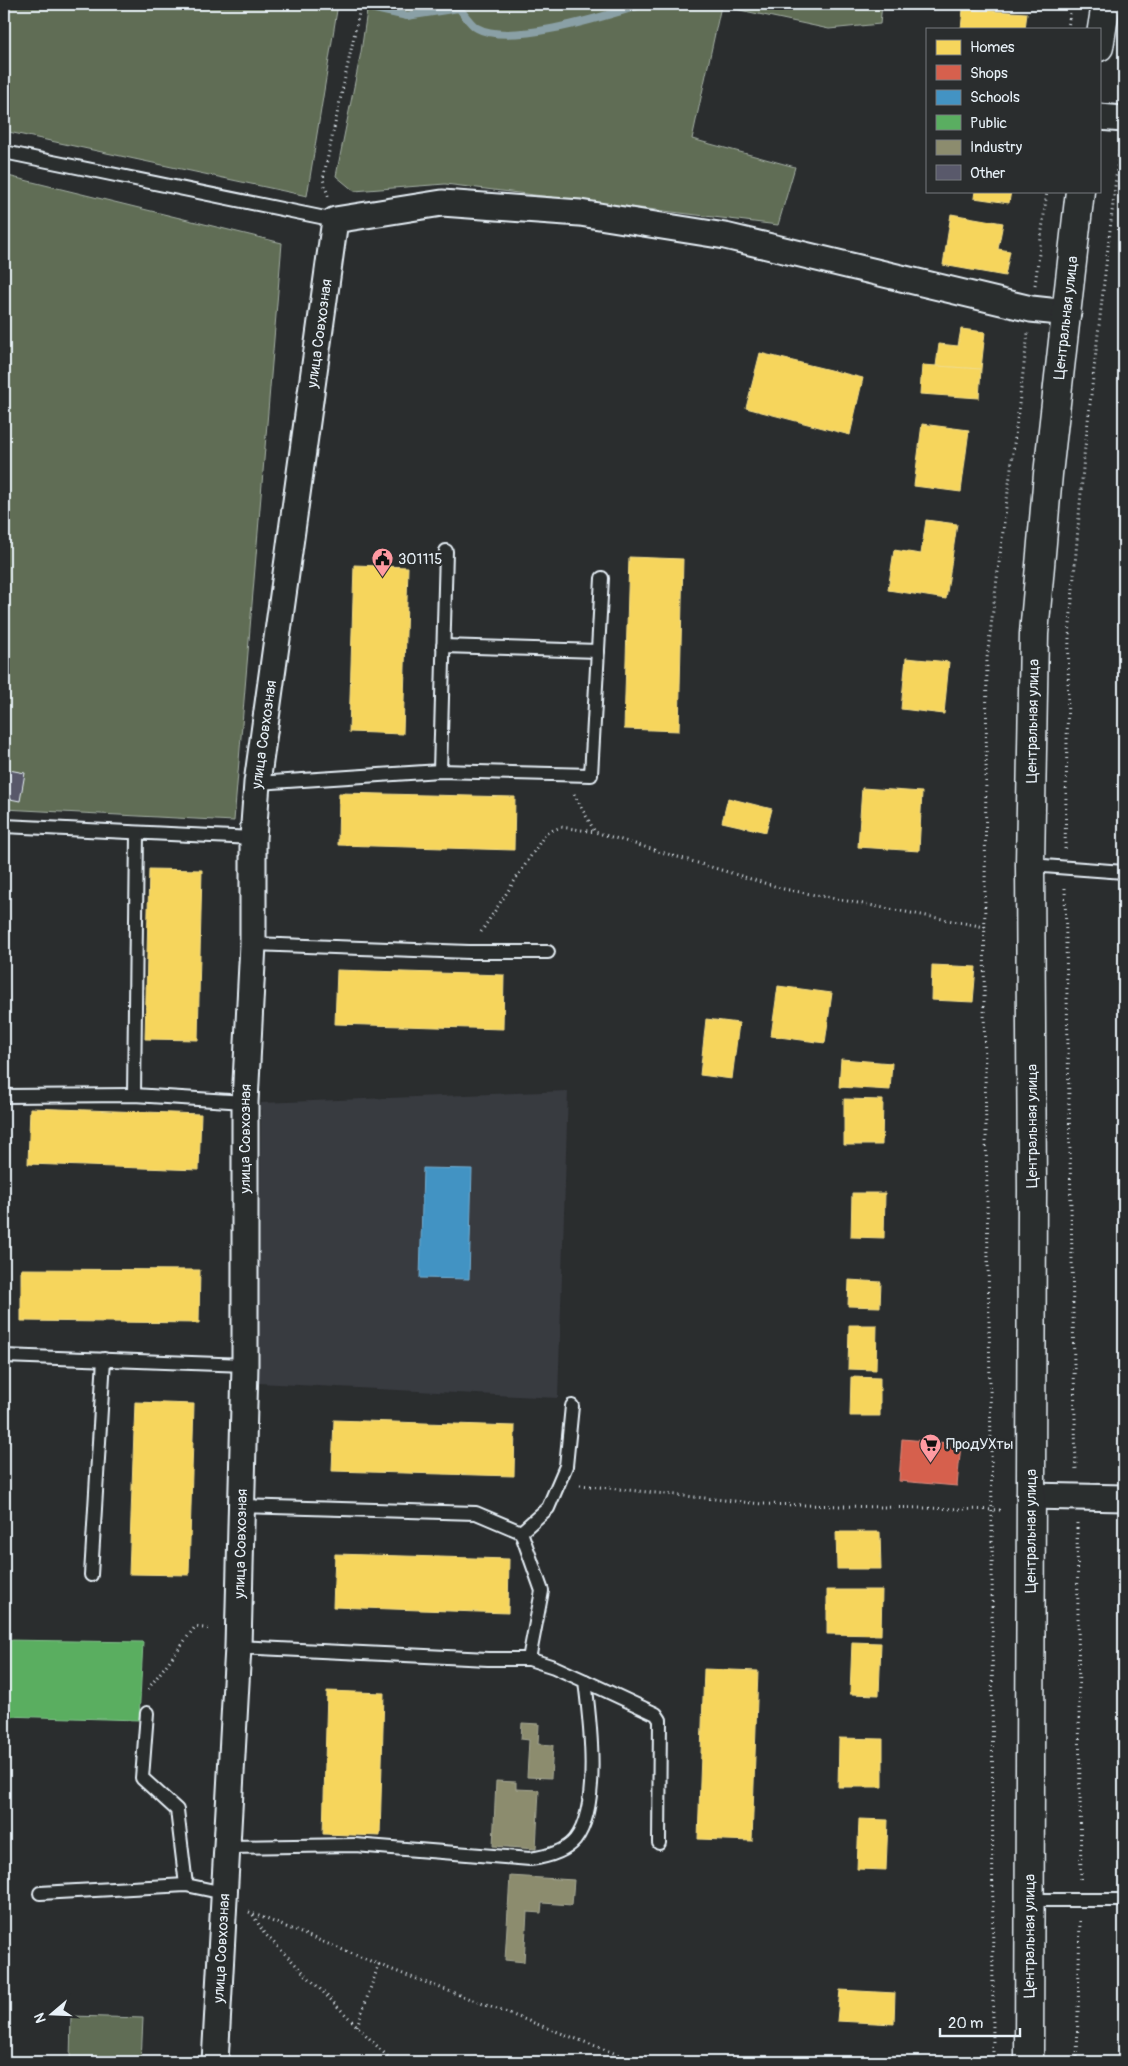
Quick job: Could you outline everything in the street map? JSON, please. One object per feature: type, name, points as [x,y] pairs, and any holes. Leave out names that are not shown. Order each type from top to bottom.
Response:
[{"type":"main road","points":[[1100,41],[1106,4]]},
{"type":"main road","name":"Центральная улица","points":[[1029,2062],[1031,1503],[1030,865],[1034,634],[1048,474],[1068,313],[1080,192]]},
{"type":"street","points":[[335,220],[442,202],[580,213],[725,236],[1032,309],[1068,313]]},
{"type":"street","name":"улица Совхозная","points":[[215,2062],[238,1639],[245,1365],[245,1102],[253,944],[253,838],[257,783],[335,220]]},
{"type":"street","points":[[1031,1503],[1076,1498],[1124,1498]]},
{"type":"lane","points":[[4,152],[335,220]]},
{"type":"lane","points":[[440,771],[446,550]]},
{"type":"lane","points":[[257,783],[440,771],[591,775],[602,578]]},
{"type":"lane","points":[[443,646],[598,651]]},
{"type":"lane","points":[[4,826],[253,838]]},
{"type":"lane","points":[[134,1094],[137,833]]},
{"type":"lane","points":[[1030,865],[1124,872]]},
{"type":"lane","points":[[253,944],[469,952],[548,952]]},
{"type":"lane","points":[[4,1096],[134,1094],[245,1102]]},
{"type":"lane","points":[[4,1356],[245,1365]]},
{"type":"lane","points":[[91,1575],[104,1359]]},
{"type":"lane","points":[[521,1532],[548,1508],[567,1462],[572,1406]]},
{"type":"lane","points":[[241,1506],[476,1513],[521,1532],[542,1591],[528,1659]]},
{"type":"lane","points":[[238,1639],[488,1660],[528,1659],[554,1667],[656,1714],[660,1720],[659,1842]]},
{"type":"lane","points":[[227,1847],[355,1845],[530,1859],[543,1857],[566,1848],[574,1840],[587,1812],[590,1780],[590,1747],[585,1681]]},
{"type":"lane","points":[[148,1713],[142,1778],[177,1810],[186,1885]]},
{"type":"lane","points":[[40,1892],[186,1885],[224,1894]]},
{"type":"lane","points":[[1029,1900],[1124,1900]]},
{"type":"path","points":[[335,220],[323,179],[358,29],[362,4]]},
{"type":"path","points":[[1068,28],[1071,4]]},
{"type":"path","points":[[1081,1884],[1064,868],[1069,637],[1115,118]]},
{"type":"path","points":[[993,2062],[992,1510],[985,926],[987,658],[1047,192]]},
{"type":"path","points":[[563,774],[595,832]]},
{"type":"path","points":[[469,952],[546,832],[561,827],[595,832],[784,890],[985,926]]},
{"type":"path","points":[[567,1462],[580,1473],[580,1487],[762,1504],[992,1510],[1031,1503]]},
{"type":"path","points":[[148,1689],[195,1628],[238,1639]]},
{"type":"path","points":[[246,1910],[253,1915],[379,1964],[638,2062]]},
{"type":"path","points":[[1077,2062],[1080,1914]]},
{"type":"path","points":[[253,1915],[264,1933],[393,2062]]},
{"type":"path","points":[[357,2026],[379,1964]]},
{"type":"shaded area","points":[[568,1091],[558,1398],[258,1383],[261,1103]]},
{"type":"green space","points":[[4,4],[338,4],[307,196],[4,131]]},
{"type":"green space","points":[[368,4],[882,4],[880,24],[829,29],[721,6],[692,139],[795,167],[778,225],[445,184],[354,191],[336,176],[361,52]]},
{"type":"green space","points":[[4,175],[282,243],[234,821],[4,809]]},
{"type":"green space","points":[[71,2016],[143,2018],[141,2062],[70,2062]]},
{"type":"building: Homes","points":[[963,9],[1027,13],[1025,28],[961,28]]},
{"type":"building: Homes","points":[[975,192],[1011,192],[1009,203],[974,198]]},
{"type":"building: Homes","points":[[951,214],[1003,223],[998,249],[1010,251],[1005,276],[943,265]]},
{"type":"building: Homes","points":[[961,329],[985,332],[981,369],[936,366],[939,344],[958,346]]},
{"type":"building: Homes","points":[[760,353],[863,378],[850,435],[746,408]]},
{"type":"building: Homes","points":[[922,365],[981,369],[979,398],[920,394]]},
{"type":"building: Homes","points":[[922,424],[969,430],[961,492],[914,486]]},
{"type":"building: Homes","points":[[926,520],[957,524],[946,599],[888,590],[894,550],[921,554]]},
{"type":"building: Homes","points":[[629,557],[683,559],[679,731],[624,729]]},
{"type":"building: Homes","points":[[354,565],[408,567],[403,734],[349,732]]},
{"type":"building: Homes","points":[[906,658],[949,662],[944,714],[901,709]]},
{"type":"building: Homes","points":[[862,788],[922,792],[919,851],[858,847]]},
{"type":"building: Homes","points":[[339,793],[515,797],[514,850],[338,845]]},
{"type":"building: Homes","points":[[728,798],[772,809],[766,832],[722,822]]},
{"type":"building: Homes","points":[[149,869],[202,870],[198,1040],[145,1039]]},
{"type":"building: Homes","points":[[932,965],[976,967],[973,1002],[931,1000]]},
{"type":"building: Homes","points":[[337,970],[504,975],[503,1029],[335,1024]]},
{"type":"building: Homes","points":[[778,986],[832,993],[825,1043],[771,1036]]},
{"type":"building: Homes","points":[[706,1019],[739,1023],[732,1079],[700,1075]]},
{"type":"building: Homes","points":[[841,1059],[892,1063],[890,1090],[839,1087]]},
{"type":"building: Homes","points":[[844,1099],[883,1100],[882,1145],[844,1145]]},
{"type":"building: Homes","points":[[30,1108],[201,1114],[199,1170],[28,1164]]},
{"type":"building: Homes","points":[[852,1193],[885,1193],[884,1238],[851,1237]]},
{"type":"building: Homes","points":[[21,1269],[200,1270],[199,1323],[21,1321]]},
{"type":"building: Homes","points":[[849,1280],[881,1282],[880,1307],[848,1306]]},
{"type":"building: Homes","points":[[849,1325],[877,1325],[876,1370],[848,1369]]},
{"type":"building: Homes","points":[[851,1377],[880,1378],[880,1416],[850,1416]]},
{"type":"building: Homes","points":[[135,1402],[194,1404],[189,1575],[129,1574]]},
{"type":"building: Homes","points":[[334,1420],[515,1426],[514,1476],[332,1471]]},
{"type":"building: Homes","points":[[836,1532],[880,1532],[881,1569],[837,1569]]},
{"type":"building: Homes","points":[[335,1554],[509,1559],[508,1613],[333,1607]]},
{"type":"building: Homes","points":[[827,1590],[882,1590],[881,1635],[827,1634]]},
{"type":"building: Homes","points":[[852,1642],[881,1643],[879,1695],[850,1694]]},
{"type":"building: Homes","points":[[704,1669],[758,1671],[752,1841],[698,1839]]},
{"type":"building: Homes","points":[[327,1691],[384,1693],[380,1836],[323,1834]]},
{"type":"building: Homes","points":[[839,1738],[883,1739],[883,1787],[838,1787]]},
{"type":"building: Homes","points":[[859,1819],[888,1820],[886,1870],[857,1869]]},
{"type":"building: Homes","points":[[840,1990],[895,1993],[894,2024],[837,2021]]},
{"type":"building: Shops","name":"ПродУХты","points":[[902,1439],[961,1444],[957,1486],[899,1481]]},
{"type":"building: Schools","points":[[423,1168],[472,1169],[469,1279],[420,1278]]},
{"type":"building: Public","points":[[4,1640],[143,1642],[139,1720],[4,1716]]},
{"type":"building: Industry","points":[[522,1723],[539,1724],[538,1744],[553,1745],[551,1778],[527,1777],[529,1740],[521,1739]]},
{"type":"building: Industry","points":[[496,1781],[516,1782],[516,1789],[539,1790],[536,1849],[493,1846]]},
{"type":"building: Industry","points":[[510,1876],[574,1880],[572,1905],[542,1903],[541,1913],[527,1912],[524,1962],[505,1960]]},
{"type":"building: Other","points":[[9,770],[25,773],[20,801],[5,798]]},
{"type":"waterway","points":[[352,4],[407,16],[459,8],[477,28],[492,33],[512,34],[559,27],[644,4]]},
{"type":"place","name":"301115","points":[[382,578]]},
{"type":"place","name":"ПродУХты","points":[[930,1463]]}]
